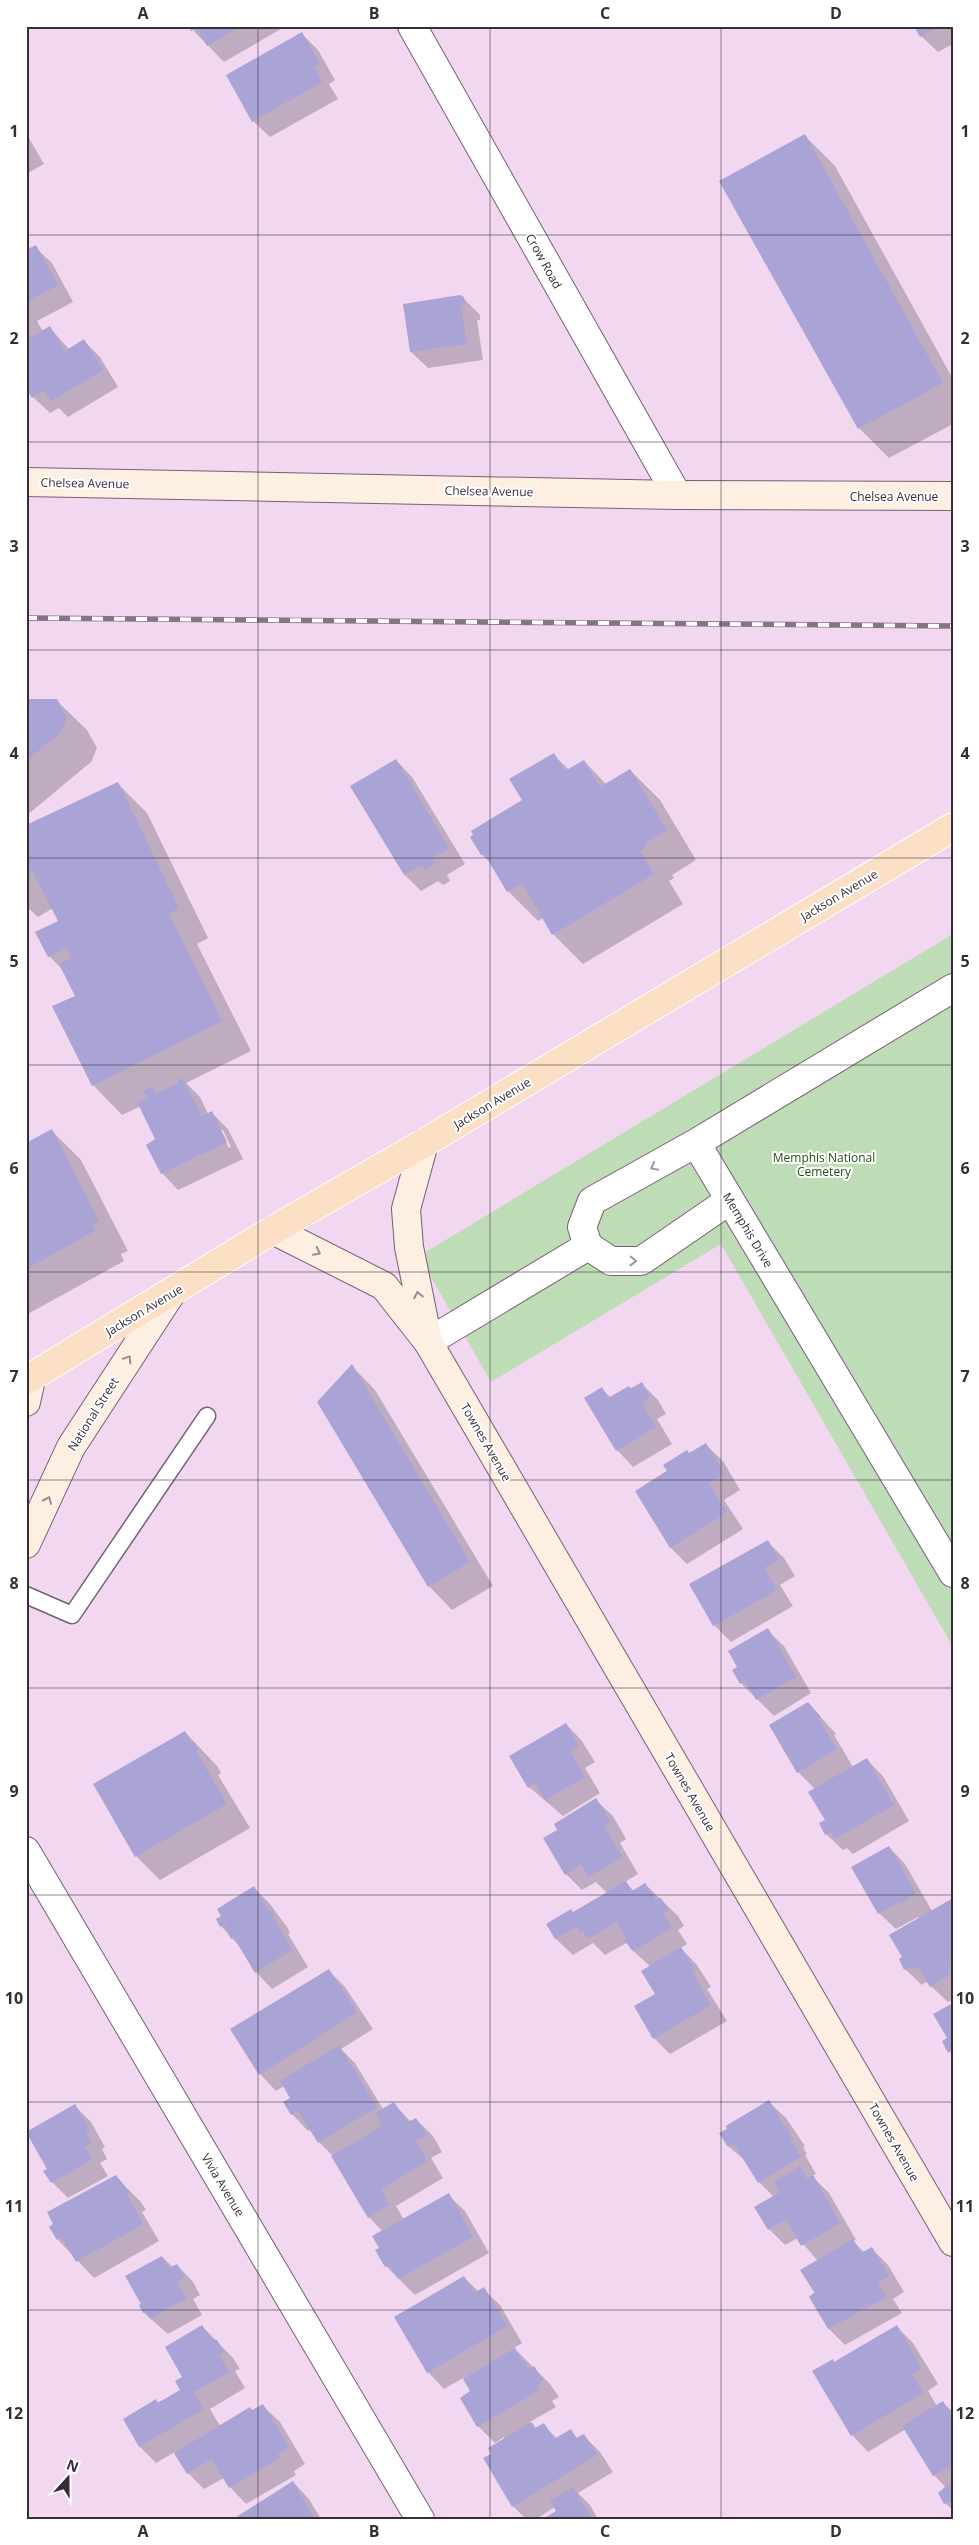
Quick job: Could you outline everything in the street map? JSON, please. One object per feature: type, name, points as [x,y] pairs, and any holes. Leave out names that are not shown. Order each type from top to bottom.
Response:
[{"type":"main road","name":"Jackson Avenue","points":[[27,1387],[172,1292],[273,1230],[424,1143],[953,827]]},
{"type":"street","name":"Crow Road","points":[[412,26],[677,495]]},
{"type":"street","name":"Chelsea Avenue","points":[[26,482],[677,495],[953,496]]},
{"type":"street","points":[[730,1200],[641,1261],[611,1261],[588,1246],[582,1227],[592,1201],[696,1143],[953,988]]},
{"type":"street","name":"Townes Avenue","points":[[424,1143],[406,1209],[409,1247],[428,1342]]},
{"type":"street","name":"Memphis Drive","points":[[696,1143],[953,1573]]},
{"type":"street","name":"Townes Avenue","points":[[273,1230],[384,1286],[428,1342],[953,2242]]},
{"type":"street","points":[[428,1342],[588,1246]]},
{"type":"street","name":"National Street","points":[[26,1544],[71,1447],[172,1292]]},
{"type":"street","name":"Vivia Avenue","points":[[26,1851],[420,2519]]},
{"type":"lane","points":[[26,1594],[72,1615],[207,1416]]},
{"type":"green space","name":"Memphis National Cemetery","points":[[953,934],[953,1647],[721,1244],[491,1382],[419,1256]]},
{"type":"building","points":[[188,26],[241,26],[207,46],[196,28],[191,31]]},
{"type":"building","points":[[914,26],[939,26],[920,37]]},
{"type":"building","points":[[302,32],[320,64],[314,67],[322,82],[252,122],[226,75]]},
{"type":"building","points":[[805,134],[943,383],[858,429],[719,181]]},
{"type":"building","points":[[36,245],[58,285],[26,302],[26,250]]},
{"type":"building","points":[[460,295],[464,297],[465,304],[461,304],[467,344],[410,352],[403,304]]},
{"type":"building","points":[[50,326],[65,351],[84,339],[103,370],[51,401],[44,390],[32,398],[26,388],[26,340]]},
{"type":"building","points":[[26,699],[57,699],[67,718],[61,732],[26,761]]},
{"type":"building","points":[[554,753],[565,771],[584,760],[600,787],[630,769],[667,830],[644,844],[645,848],[640,851],[654,874],[552,935],[522,883],[507,892],[485,855],[481,855],[470,837],[473,835],[471,831],[522,800],[509,779]]},
{"type":"building","points":[[396,759],[449,848],[432,858],[435,864],[426,870],[422,865],[404,875],[350,786]]},
{"type":"building","points":[[118,782],[179,908],[169,914],[222,1021],[92,1086],[52,1006],[75,996],[59,964],[72,958],[67,948],[48,957],[35,932],[58,921],[33,872],[26,875],[26,825]]},
{"type":"building","points":[[182,1078],[202,1116],[212,1111],[227,1142],[161,1174],[146,1145],[155,1139],[137,1102],[147,1098],[144,1091],[153,1086],[156,1094],[178,1083],[178,1080]]},
{"type":"building","points":[[52,1129],[99,1221],[92,1224],[95,1231],[26,1269],[26,1143]]},
{"type":"building","points":[[352,1364],[470,1562],[428,1587],[317,1402]]},
{"type":"building","points":[[642,1382],[650,1397],[642,1402],[656,1427],[616,1451],[584,1398],[602,1387],[608,1398],[629,1386],[631,1389]]},
{"type":"building","points":[[706,1443],[725,1474],[709,1483],[727,1512],[670,1548],[635,1491],[667,1471],[663,1465],[687,1450],[689,1453]]},
{"type":"building","points":[[768,1540],[779,1560],[764,1568],[777,1590],[713,1626],[689,1584]]},
{"type":"building","points":[[768,1628],[796,1677],[756,1700],[745,1680],[740,1684],[732,1670],[737,1667],[728,1651]]},
{"type":"building","points":[[808,1702],[821,1717],[818,1718],[837,1749],[797,1773],[769,1725]]},
{"type":"building","points":[[566,1723],[579,1746],[570,1751],[585,1777],[545,1800],[535,1783],[528,1788],[509,1756]]},
{"type":"building","points":[[185,1731],[192,1743],[194,1742],[198,1749],[196,1751],[227,1804],[135,1857],[93,1784]]},
{"type":"building","points":[[867,1758],[894,1805],[835,1839],[831,1832],[825,1835],[819,1823],[825,1820],[808,1792]]},
{"type":"building","points":[[596,1798],[611,1822],[604,1826],[623,1857],[589,1877],[581,1864],[565,1875],[543,1838],[557,1830],[554,1824]]},
{"type":"building","points":[[889,1846],[916,1893],[909,1897],[910,1899],[902,1903],[901,1901],[878,1914],[851,1867]]},
{"type":"building","points":[[626,1881],[632,1891],[645,1883],[656,1900],[661,1898],[668,1910],[663,1913],[672,1928],[633,1951],[624,1940],[626,1938],[617,1922],[588,1939],[583,1931],[580,1932],[576,1927],[555,1939],[546,1924],[571,1909],[573,1912]]},
{"type":"building","points":[[254,1886],[269,1911],[271,1909],[275,1916],[273,1917],[292,1950],[255,1973],[234,1938],[231,1939],[224,1927],[227,1926],[225,1924],[220,1927],[216,1919],[221,1916],[217,1909]]},
{"type":"building","points":[[953,1898],[953,1964],[948,1968],[951,1974],[930,1987],[918,1966],[912,1970],[910,1966],[904,1970],[899,1959],[902,1957],[889,1935]]},
{"type":"building","points":[[681,1947],[695,1970],[692,1972],[711,2005],[653,2039],[634,2006],[655,1994],[641,1971]]},
{"type":"building","points":[[329,1969],[357,2012],[259,2075],[230,2029]]},
{"type":"building","points":[[953,2003],[953,2050],[948,2053],[942,2041],[947,2038],[933,2014]]},
{"type":"building","points":[[339,2045],[377,2107],[318,2143],[298,2111],[291,2115],[283,2102],[290,2098],[280,2081]]},
{"type":"building","points":[[769,2100],[785,2127],[787,2125],[789,2129],[787,2130],[792,2137],[790,2138],[801,2157],[758,2183],[734,2144],[728,2147],[719,2133],[727,2129],[726,2126]]},
{"type":"building","points":[[394,2102],[408,2122],[416,2118],[427,2135],[416,2141],[427,2161],[381,2190],[389,2205],[368,2218],[331,2156],[382,2126],[375,2113]]},
{"type":"building","points":[[75,2104],[90,2130],[86,2133],[92,2143],[85,2147],[93,2159],[51,2183],[43,2171],[47,2169],[26,2132]]},
{"type":"building","points":[[800,2166],[807,2179],[813,2175],[840,2223],[801,2246],[786,2219],[768,2230],[754,2207],[780,2192],[774,2182]]},
{"type":"building","points":[[116,2175],[130,2193],[127,2195],[143,2224],[76,2262],[62,2238],[57,2240],[49,2227],[53,2224],[47,2212]]},
{"type":"building","points":[[449,2193],[473,2237],[398,2279],[389,2265],[385,2267],[375,2250],[379,2248],[372,2236]]},
{"type":"building","points":[[853,2239],[861,2253],[872,2247],[889,2276],[878,2282],[886,2297],[828,2329],[809,2297],[816,2291],[814,2292],[800,2270]]},
{"type":"building","points":[[162,2256],[169,2268],[177,2264],[185,2278],[177,2282],[187,2298],[150,2319],[147,2312],[143,2313],[139,2305],[141,2304],[125,2276]]},
{"type":"building","points":[[464,2276],[474,2293],[484,2287],[507,2326],[427,2373],[394,2317]]},
{"type":"building","points":[[202,2325],[211,2339],[217,2340],[224,2352],[219,2355],[229,2372],[194,2392],[204,2409],[139,2447],[123,2419],[156,2399],[158,2403],[180,2390],[175,2381],[182,2377],[165,2347]]},
{"type":"building","points":[[897,2325],[922,2368],[912,2374],[923,2393],[851,2436],[812,2371],[833,2359],[834,2362]]},
{"type":"building","points":[[515,2348],[528,2369],[534,2366],[543,2380],[537,2385],[540,2390],[477,2427],[460,2398],[470,2391],[463,2379]]},
{"type":"building","points":[[943,2401],[953,2417],[953,2464],[933,2476],[902,2426]]},
{"type":"building","points":[[263,2404],[289,2447],[278,2454],[280,2458],[229,2488],[211,2459],[187,2474],[174,2453],[250,2407],[252,2410]]},
{"type":"building","points":[[532,2422],[535,2428],[544,2423],[554,2439],[571,2429],[576,2438],[584,2434],[597,2455],[512,2507],[483,2458],[491,2454],[488,2448]]},
{"type":"building","points":[[953,2480],[953,2500],[944,2504],[938,2493]]},
{"type":"building","points":[[293,2481],[315,2519],[233,2519]]},
{"type":"building","points":[[573,2487],[592,2519],[543,2519],[556,2511],[550,2501]]},
{"type":"railway","points":[[26,618],[953,626]]}]
